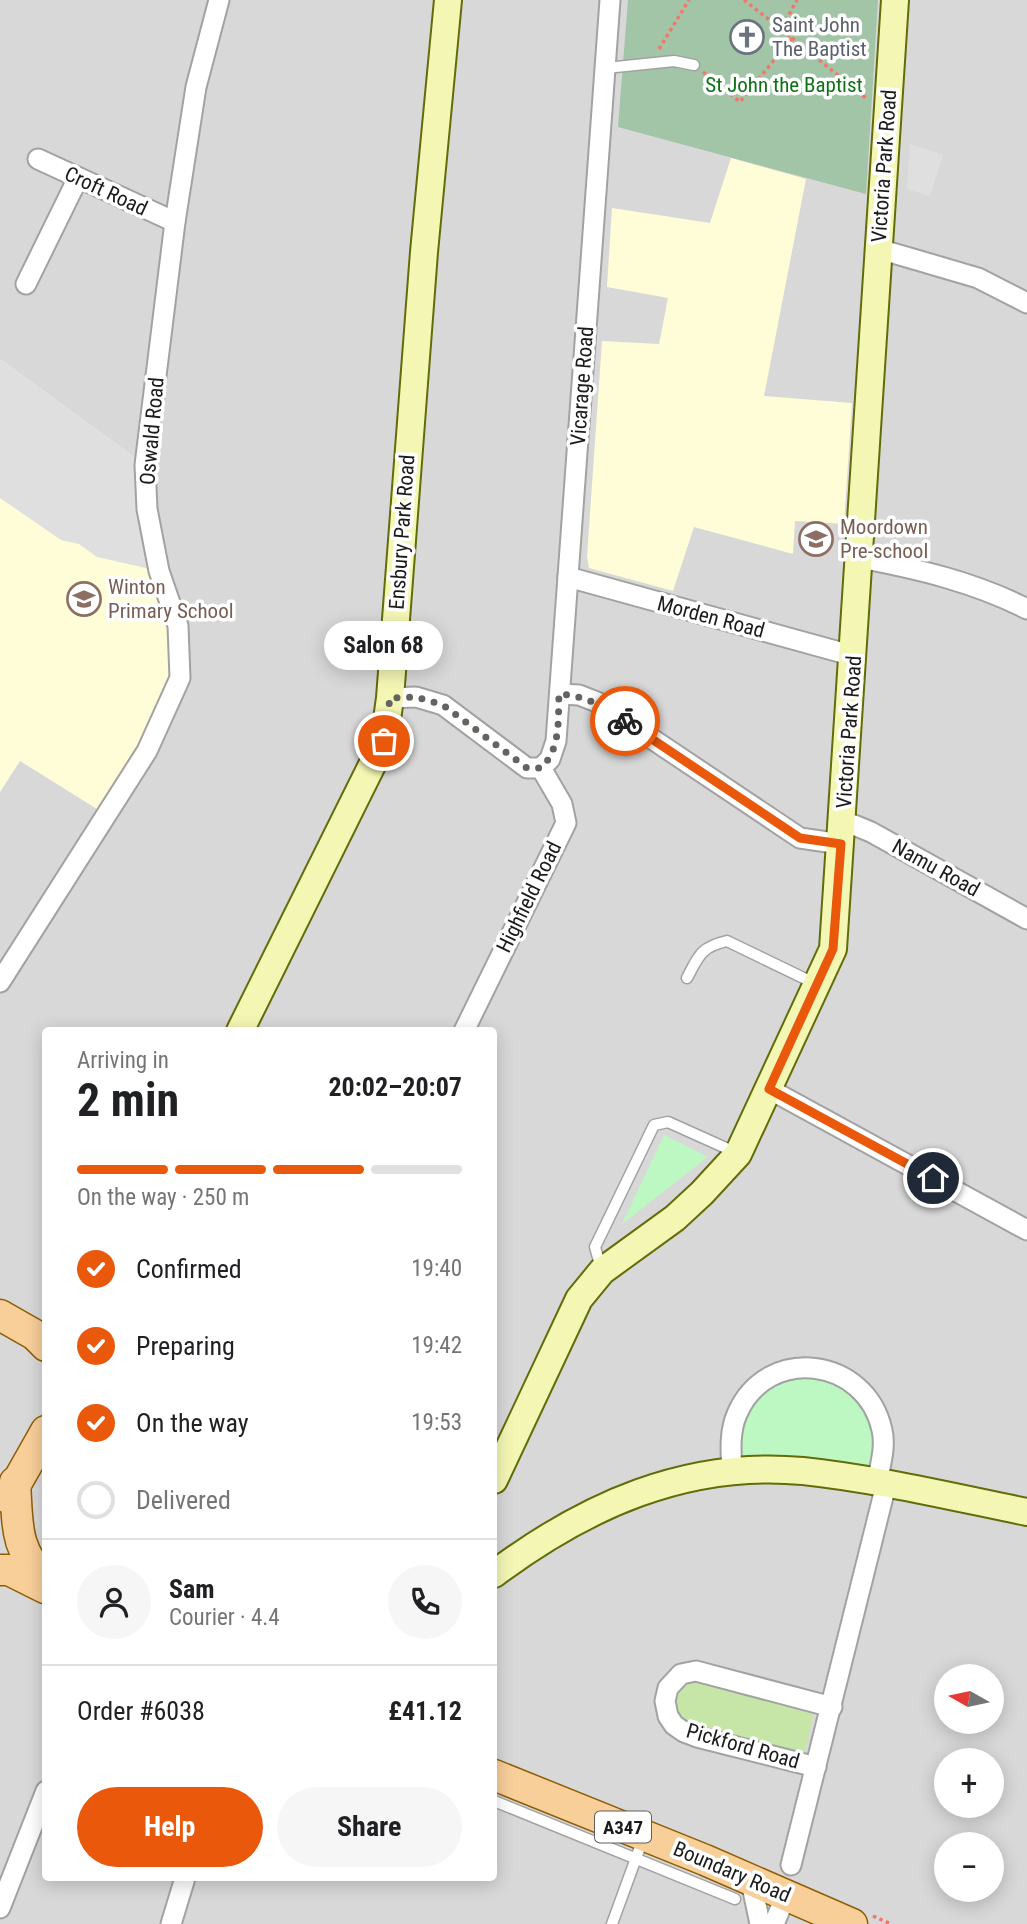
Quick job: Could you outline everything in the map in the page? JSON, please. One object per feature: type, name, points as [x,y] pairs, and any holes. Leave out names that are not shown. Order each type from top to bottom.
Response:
[{"type":"main road","points":[[0,1315],[42,1338]]},
{"type":"main road","points":[[0,1513],[42,1438]]},
{"type":"main road","points":[[15,1482],[19,1539],[30,1565],[42,1578]]},
{"type":"main road","points":[[0,1570],[9,1570],[42,1587]]},
{"type":"main road","name":"Boundary Road","points":[[497,1776],[639,1847],[743,1890],[786,1895],[852,1924]]},
{"type":"street","name":"Oswald Road","points":[[0,982],[147,751],[180,678],[178,626],[159,571],[147,509],[145,465],[174,222],[196,87],[219,0]]},
{"type":"street","name":"Ensbury Park Road","points":[[242,1027],[384,741],[390,698],[424,252],[448,0]]},
{"type":"street","name":"Vicarage Road","points":[[541,768],[550,759],[556,741],[610,0]]},
{"type":"street","name":"Victoria Park Road","points":[[497,1473],[579,1299],[602,1272],[675,1218],[723,1173],[738,1154],[833,949],[895,0]]},
{"type":"street","name":"Croft Road","points":[[38,159],[174,222]]},
{"type":"street","points":[[26,284],[78,178]]},
{"type":"street","points":[[879,249],[978,278],[1027,303]]},
{"type":"street","points":[[860,558],[916,569],[979,587],[1027,610]]},
{"type":"street","name":"Morden Road","points":[[568,577],[853,656]]},
{"type":"street","name":"Namu Road","points":[[559,694],[579,695],[597,702],[800,838],[842,834],[853,825],[871,832],[1027,919]]},
{"type":"street","points":[[390,698],[416,697],[443,705],[527,768],[541,768]]},
{"type":"street","name":"Highfield Road","points":[[466,1027],[566,823],[562,804],[541,768]]},
{"type":"street","points":[[769,1089],[1027,1230]]},
{"type":"street","name":"Pickford Road","points":[[732,1472],[730,1445],[736,1416],[755,1386],[772,1375],[790,1369],[806,1368],[840,1374],[857,1386],[878,1415],[883,1433],[882,1484],[832,1707],[792,1865]]},
{"type":"street","points":[[497,1572],[547,1537],[610,1502],[681,1479],[732,1472],[801,1471],[1027,1512]]},
{"type":"street","name":"Pickford Road","points":[[816,1767],[684,1732],[674,1725],[668,1716],[666,1694],[681,1674],[696,1671],[832,1707]]},
{"type":"street","points":[[0,1908],[42,1801]]},
{"type":"street","points":[[171,1924],[184,1881]]},
{"type":"street","points":[[743,1890],[769,1924],[786,1895]]},
{"type":"lane","points":[[606,68],[674,61],[694,65]]},
{"type":"lane","points":[[687,978],[699,953],[711,944],[727,941],[817,985]]},
{"type":"lane","points":[[602,1272],[595,1247],[654,1125],[668,1122],[738,1154]]},
{"type":"lane","points":[[497,1802],[639,1847],[612,1924]]},
{"type":"path","points":[[650,63],[688,0]]},
{"type":"path","points":[[744,0],[867,99],[889,97]]},
{"type":"path","points":[[781,29],[797,0]]},
{"type":"path","points":[[694,65],[740,102],[792,38]]},
{"type":"shaded area","points":[[0,0],[1027,0],[1027,1924],[0,1924]]},
{"type":"shaded area","points":[[910,144],[943,155],[930,196],[907,189]]},
{"type":"shaded area","points":[[731,158],[806,179],[764,396],[852,403],[844,524],[795,521],[793,554],[694,527],[673,591],[589,568],[587,557],[602,341],[659,344],[668,298],[607,287],[612,208],[710,223]]},
{"type":"shaded area","name":"Winton Primary School","points":[[0,359],[145,465],[180,678],[105,814],[20,761],[0,792]]},
{"type":"shaded area","points":[[0,359],[145,465],[159,571],[97,557],[79,544],[61,540],[0,498]]},
{"type":"green space","name":"St John the Baptist","points":[[628,0],[878,0],[866,194],[618,127]]},
{"type":"green space","points":[[664,1135],[708,1157],[622,1224]]},
{"type":"green space","points":[[813,1378],[845,1391],[862,1407],[873,1427],[873,1467],[800,1456],[737,1456],[743,1424],[758,1400],[781,1384]]},
{"type":"green space","points":[[695,1678],[815,1708],[804,1757],[696,1729],[677,1715],[673,1694],[681,1683]]},
{"type":"way so far","points":[[384,741],[390,698],[416,697],[443,705],[527,768],[541,768],[550,759],[556,741],[559,694],[579,695],[597,702],[625,721]]},
{"type":"place","name":"Saint John The Baptist","points":[[747,37]]},
{"type":"place","name":"Moordown Pre-school","points":[[816,539]]},
{"type":"place","name":"Winton Primary School","points":[[84,599]]},
{"type":"place","name":"Salon 68","points":[[384,741]]},
{"type":"route","points":[[625,721],[800,838],[841,844],[833,949],[769,1089],[933,1178]]}]
